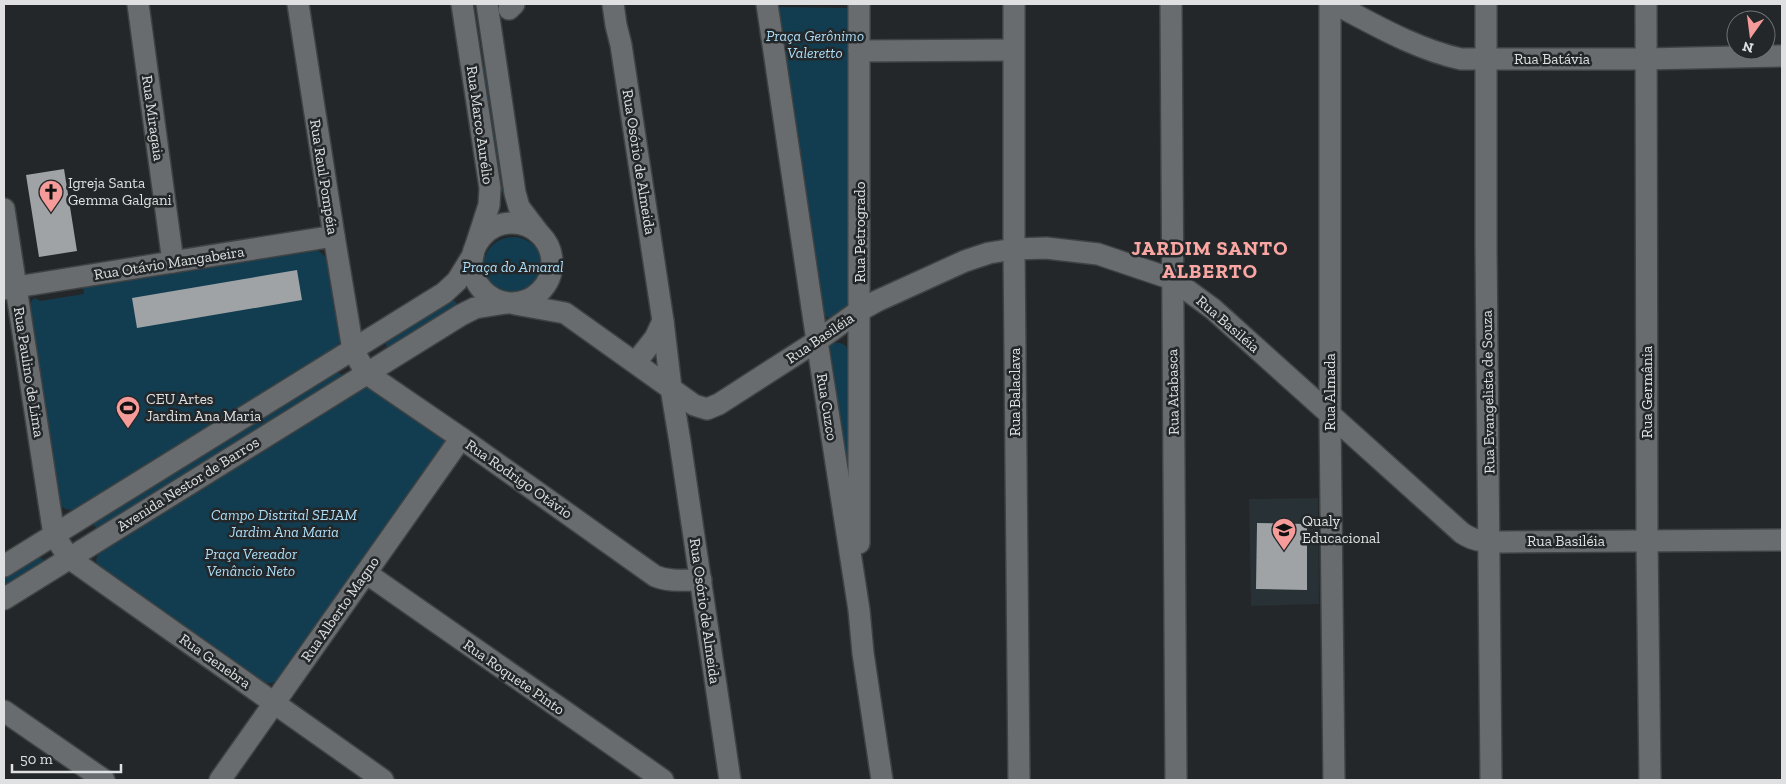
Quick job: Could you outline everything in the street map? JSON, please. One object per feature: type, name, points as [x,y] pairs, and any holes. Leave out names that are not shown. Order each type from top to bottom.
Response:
[{"type":"street","name":"Rua Miragaia","points":[[138,4],[173,262]]},
{"type":"street","name":"Rua Raul Pompéia","points":[[298,4],[353,350]]},
{"type":"street","name":"Rua Marco Aurélio","points":[[462,4],[490,188],[489,204],[475,249]]},
{"type":"street","name":"Rua Marco Aurélio","points":[[487,4],[515,194],[519,207],[540,234]]},
{"type":"street","name":"Rua Osório de Almeida","points":[[613,4],[621,45],[663,321],[671,388],[730,780]]},
{"type":"street","name":"Rua Cuzco","points":[[767,4],[859,610],[863,653],[882,780]]},
{"type":"street","name":"Rua Petrogrado","points":[[859,4],[859,610]]},
{"type":"street","name":"Rua Balaclava","points":[[1014,4],[1014,249],[1019,780]]},
{"type":"street","name":"Rua Atabasca","points":[[1171,4],[1176,780]]},
{"type":"street","name":"Rua Almada","points":[[1330,4],[1330,415],[1334,780]]},
{"type":"street","name":"Rua Batávia","points":[[1335,4],[1410,41],[1438,53],[1461,59],[1646,59],[1782,56]]},
{"type":"street","name":"Rua Evangelista de Souza","points":[[1486,4],[1486,291],[1492,780]]},
{"type":"street","name":"Rua Germânia","points":[[1646,4],[1647,541],[1650,780]]},
{"type":"street","points":[[859,51],[1013,50]]},
{"type":"street","points":[[470,54],[494,51]]},
{"type":"street","name":"Rua Paulino de Lima","points":[[4,209],[10,288],[54,535]]},
{"type":"street","points":[[565,313],[551,251],[546,240],[525,225],[506,223],[488,230],[475,249],[473,271],[479,286],[490,297],[510,303],[565,313],[694,405],[701,408],[684,430],[680,442]]},
{"type":"street","name":"Rua Otávio Mangabeira","points":[[10,288],[334,236]]},
{"type":"street","name":"Rua Basiléia","points":[[701,408],[720,404],[817,341],[859,311],[965,261],[989,253],[1014,249],[1046,248],[1098,254],[1172,278],[1213,309],[1462,534],[1470,538],[1490,542],[1782,540]]},
{"type":"street","name":"Avenida Nestor de Barros","points":[[4,566],[444,293],[457,282],[475,249]]},
{"type":"street","points":[[510,303],[531,299],[538,294],[549,280],[553,264]]},
{"type":"street","name":"Avenida Nestor de Barros","points":[[4,598],[468,311],[510,303]]},
{"type":"street","points":[[636,362],[656,338],[663,321]]},
{"type":"street","name":"Rua Rodrigo Otávio","points":[[353,350],[366,373],[461,438],[654,576],[662,580],[701,580]]},
{"type":"street","name":"Rua Alberto Magno","points":[[220,780],[461,438]]},
{"type":"street","name":"Rua Genebra","points":[[54,535],[69,558],[383,780]]},
{"type":"street","name":"Rua Roquete Pinto","points":[[366,573],[663,780]]},
{"type":"street","points":[[4,711],[104,780]]},
{"type":"shaded area","name":"Qualy Educacional","points":[[1318,498],[1319,604],[1251,606],[1249,499]]},
{"type":"green space","name":"Praça Gerônimo Valeretto","points":[[773,7],[850,8],[850,300],[848,306],[831,319],[823,315]]},
{"type":"green space","points":[[482,69],[488,69],[503,192],[499,190]]},
{"type":"green space","name":"Praça do Amaral","points":[[513,237],[529,242],[534,246],[538,251],[543,267],[538,283],[534,288],[529,292],[513,297],[497,292],[492,288],[488,283],[483,267],[488,251],[492,246],[497,242]]},
{"type":"green space","name":"CEU Artes Jardim Ana Maria","points":[[317,250],[328,259],[341,336],[337,348],[77,509],[68,510],[60,505],[28,309],[32,300],[35,298],[40,301],[84,294],[83,286]]},
{"type":"green space","points":[[450,300],[455,301],[458,306],[389,348],[386,346],[386,340]]},
{"type":"green space","points":[[834,343],[846,346],[849,356],[849,468],[846,469],[826,351]]},
{"type":"green space","points":[[337,371],[342,375],[341,379],[98,528],[94,526],[94,521]]},
{"type":"green space","name":"Praça Vereador Venâncio Neto","points":[[361,387],[369,388],[444,438],[446,442],[279,680],[271,683],[260,683],[100,568],[96,561],[98,552]]},
{"type":"green space","points":[[37,556],[43,559],[43,562],[6,586],[4,585],[4,577]]},
{"type":"building","name":"Igreja Santa Gemma Galgani","points":[[64,169],[77,251],[39,257],[26,175]]},
{"type":"building","points":[[297,270],[302,300],[137,328],[132,298]]},
{"type":"building","points":[[1257,523],[1307,524],[1307,590],[1256,589]]},
{"type":"place","name":"Igreja Santa Gemma Galgani","points":[[51,213]]},
{"type":"place","name":"CEU Artes Jardim Ana Maria","points":[[128,429]]},
{"type":"place","name":"Qualy Educacional","points":[[1284,551]]},
{"type":"district","name":"JARDIM SANTO ALBERTO","points":[[1210,260]]},
{"type":"park label","name":"Campo Distrital SEJAM Jardim Ana Maria","points":[[284,524]]}]
